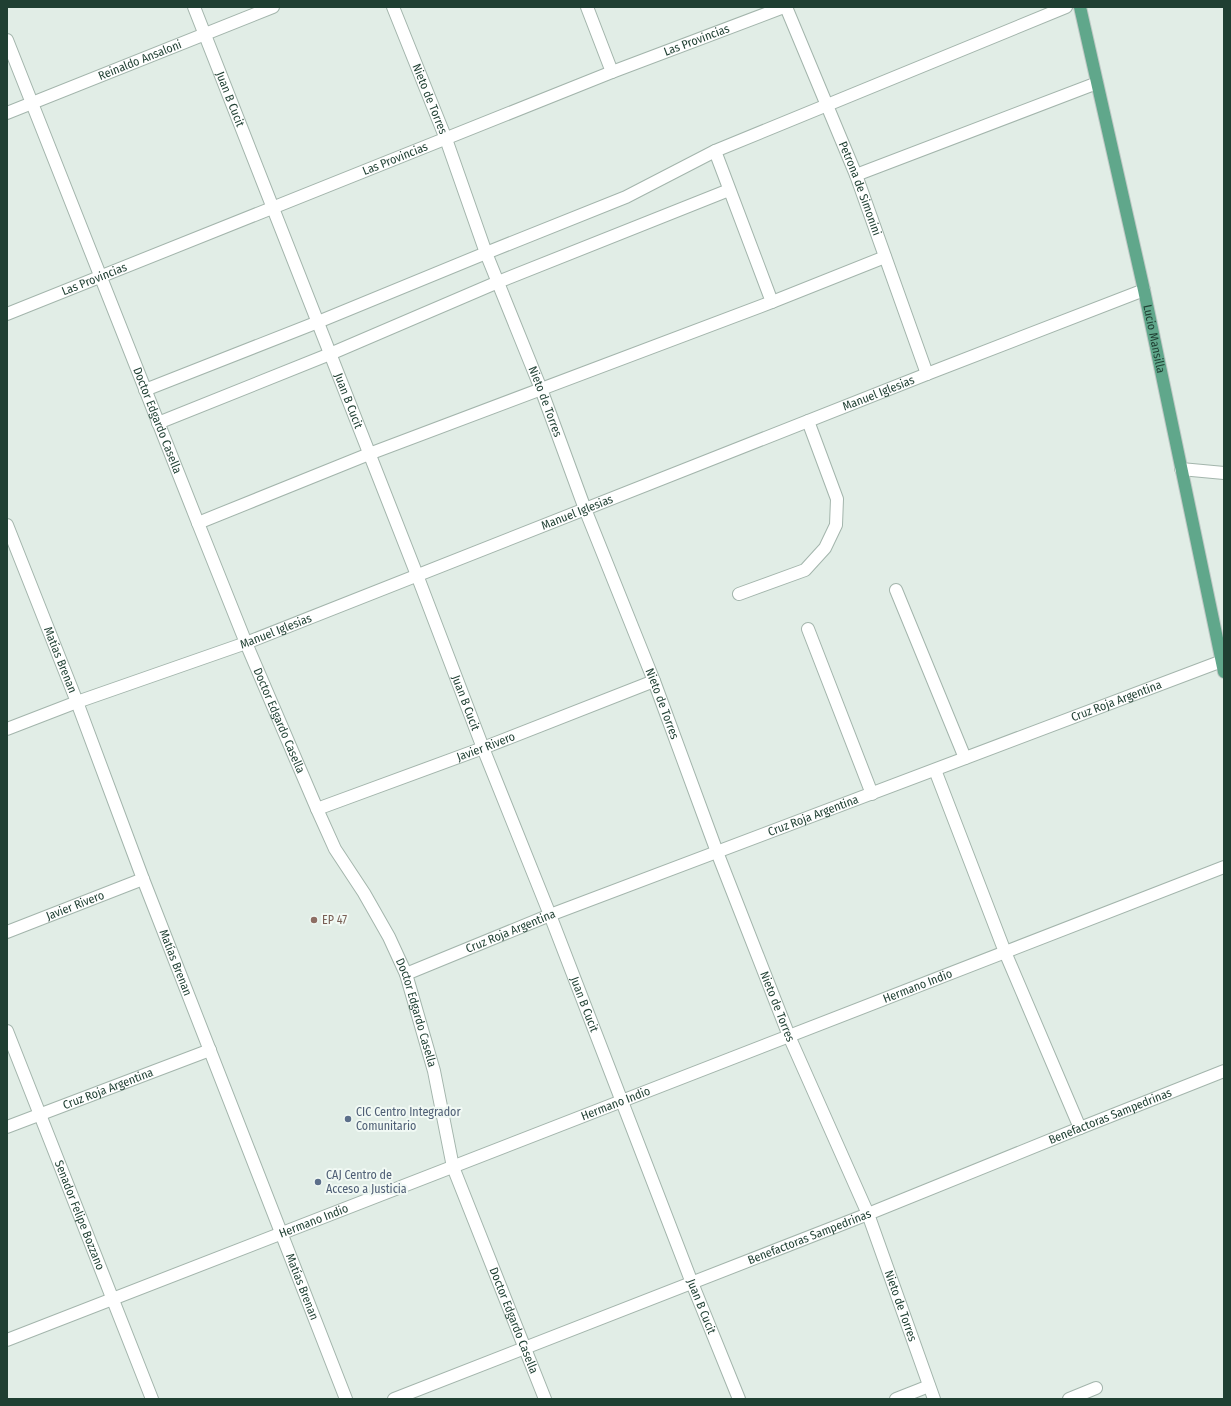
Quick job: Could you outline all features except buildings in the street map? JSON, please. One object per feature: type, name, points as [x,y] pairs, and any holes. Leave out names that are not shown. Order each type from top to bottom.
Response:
[{"type":"main road","name":"Lucio Mansilla","points":[[1080,7],[1144,290],[1223,667]]},
{"type":"street","name":"Juan B Cucit","points":[[194,7],[417,575],[483,748],[623,1101],[692,1283],[739,1399]]},
{"type":"street","name":"Reinaldo Ansaloni","points":[[7,113],[273,7]]},
{"type":"street","name":"Nieto de Torres","points":[[393,7],[446,139],[486,253],[541,389],[585,509],[654,681],[717,852],[790,1036],[868,1214],[934,1399]]},
{"type":"street","points":[[587,7],[612,72]]},
{"type":"street","name":"Las Provincias","points":[[7,314],[612,72],[785,7]]},
{"type":"street","name":"Petrona de Simonini","points":[[785,7],[828,105],[856,175],[927,374]]},
{"type":"street","points":[[145,390],[318,322],[626,197],[715,151],[1066,7]]},
{"type":"street","name":"Doctor Edgardo Casella","points":[[7,40],[246,643],[335,849],[364,893],[389,937],[406,974],[434,1071],[453,1167],[545,1399]]},
{"type":"street","points":[[856,175],[1097,83]]},
{"type":"street","points":[[715,151],[772,302]]},
{"type":"street","points":[[158,423],[330,354],[498,282],[729,190]]},
{"type":"street","points":[[198,523],[369,454],[772,302],[885,257]]},
{"type":"street","name":"Manuel Iglesias","points":[[7,729],[77,702],[246,643],[927,374],[1144,290]]},
{"type":"street","points":[[739,594],[805,570],[825,548],[836,525],[837,499],[808,421]]},
{"type":"street","points":[[1181,469],[1224,473]]},
{"type":"street","name":"Matías Brenan","points":[[7,525],[77,702],[143,880],[346,1399]]},
{"type":"street","points":[[896,590],[965,758]]},
{"type":"street","points":[[808,629],[872,794]]},
{"type":"street","name":"Cruz Roja Argentina","points":[[406,974],[550,915],[965,758],[1223,667]]},
{"type":"street","name":"Javier Rivero","points":[[317,809],[483,748],[654,681]]},
{"type":"street","points":[[935,770],[1005,952],[1080,1128]]},
{"type":"street","name":"Hermano Indio","points":[[7,1340],[1224,867]]},
{"type":"street","name":"Javier Rivero","points":[[7,932],[143,880]]},
{"type":"street","name":"Senador Felipe Bozzano","points":[[7,1031],[152,1399]]},
{"type":"street","name":"Cruz Roja Argentina","points":[[7,1127],[210,1050]]},
{"type":"street","name":"Benefactoras Sampedrinas","points":[[394,1399],[868,1214],[1224,1071]]},
{"type":"street","points":[[896,1399],[929,1386]]},
{"type":"street","points":[[1069,1399],[1096,1388]]},
{"type":"place","name":"EP 47","points":[[314,920]]},
{"type":"place","name":"CIC Centro Integrador Comunitario","points":[[348,1119]]},
{"type":"place","name":"CAJ Centro de Acceso a Justicia","points":[[318,1182]]}]
